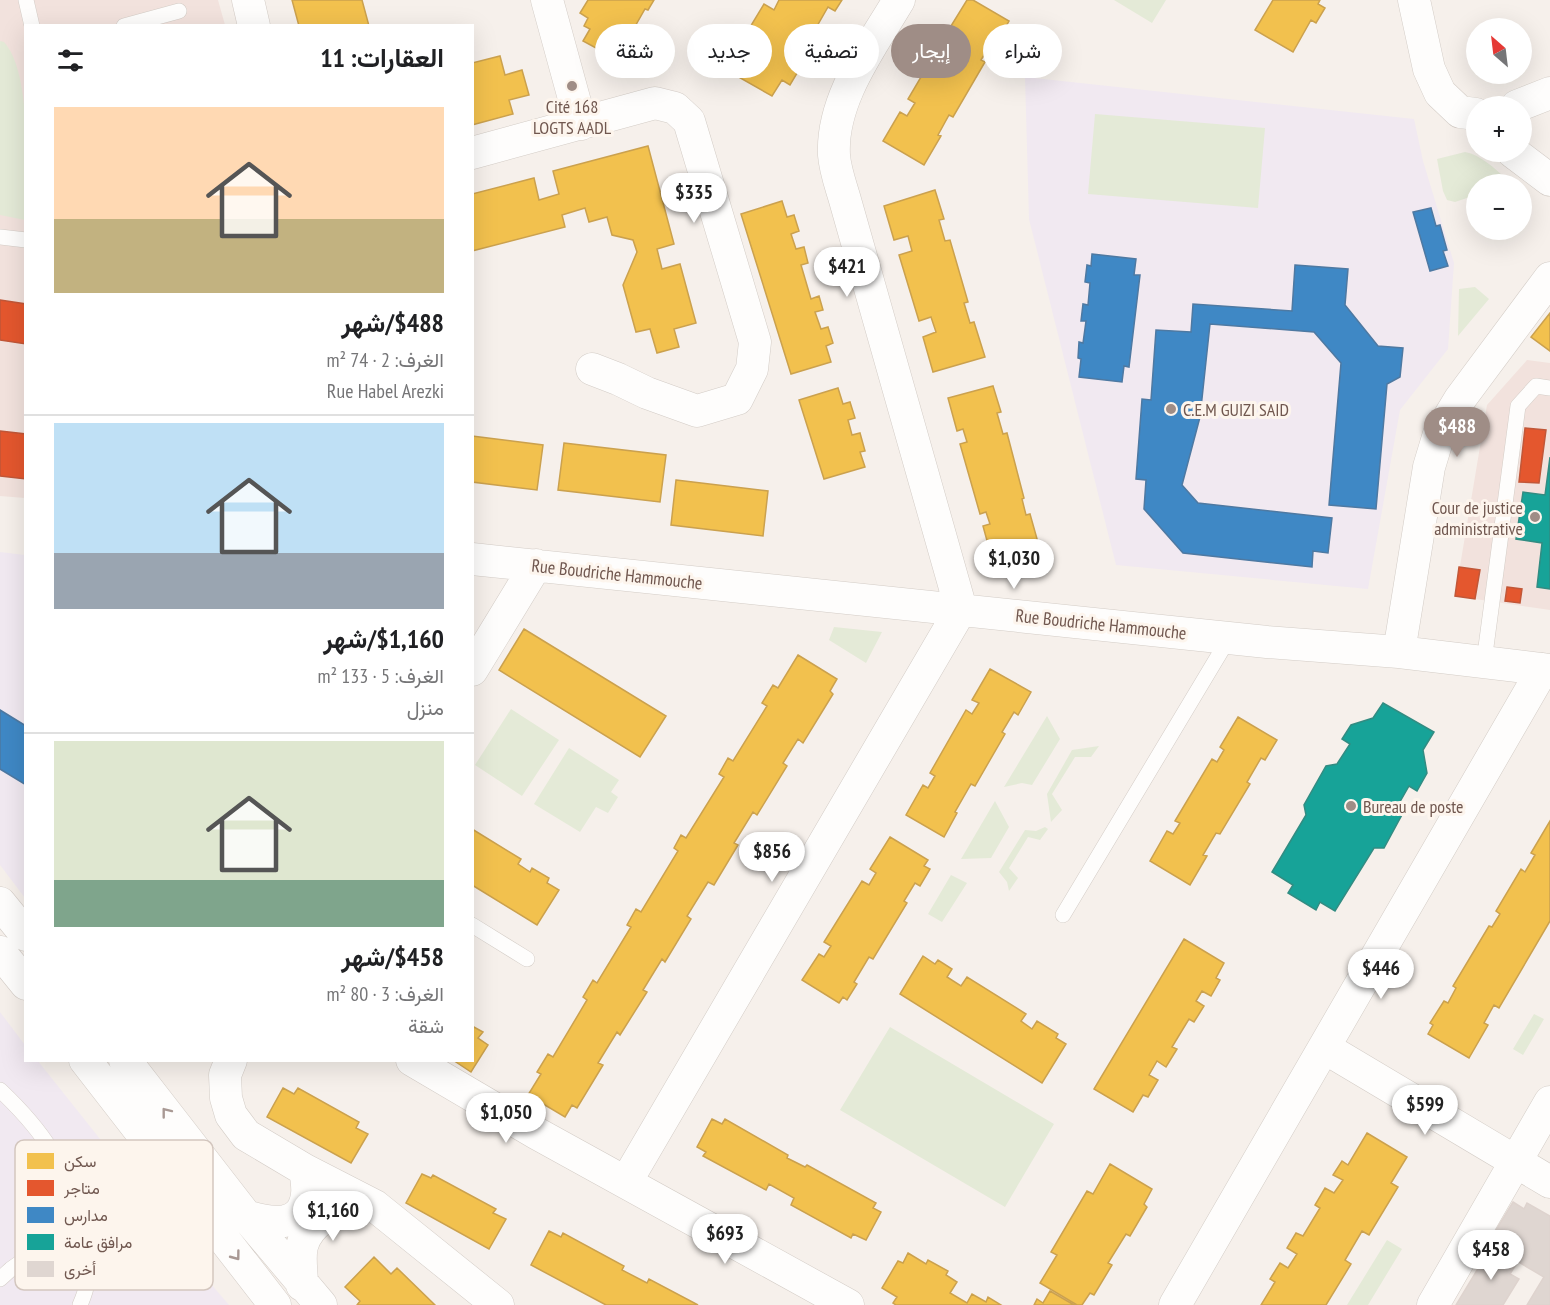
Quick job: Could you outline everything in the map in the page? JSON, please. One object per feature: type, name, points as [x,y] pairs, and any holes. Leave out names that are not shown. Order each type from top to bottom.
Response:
[{"type":"street","points":[[248,0],[254,24]]},
{"type":"street","points":[[547,0],[580,124]]},
{"type":"street","points":[[626,1182],[961,609],[834,156],[837,119],[848,92],[899,0]]},
{"type":"street","points":[[1413,0],[1429,69],[1440,93],[1466,112]]},
{"type":"street","points":[[1532,100],[1550,93]]},
{"type":"street","points":[[474,152],[655,103],[675,108],[689,122],[755,342],[752,369],[737,399],[697,411],[647,393],[592,369]]},
{"type":"street","points":[[1526,162],[1550,180]]},
{"type":"street","points":[[1399,652],[1429,467],[1439,434],[1460,399],[1550,278]]},
{"type":"street","name":"Rue Boudriche Hammouche","points":[[474,559],[1228,638],[1399,652],[1547,670]]},
{"type":"street","points":[[474,667],[536,565]]},
{"type":"street","points":[[1175,1305],[1547,670]]},
{"type":"street","points":[[0,903],[24,933]]},
{"type":"street","points":[[0,952],[24,982]]},
{"type":"street","points":[[1325,1048],[1550,1182]]},
{"type":"street","points":[[87,1062],[147,1140]]},
{"type":"street","points":[[127,1062],[187,1140]]},
{"type":"street","points":[[230,1062],[225,1076],[226,1098],[231,1115],[246,1135],[305,1170],[316,1209],[302,1248],[311,1295]]},
{"type":"street","points":[[415,1062],[536,1133],[848,1305]]},
{"type":"street","points":[[1432,1305],[1550,1102]]},
{"type":"street","points":[[305,1170],[307,1194],[322,1217],[356,1205],[375,1206],[498,1305]]},
{"type":"street","points":[[213,1173],[311,1295]]},
{"type":"street","points":[[246,1216],[266,1222],[290,1221],[316,1209],[375,1206]]},
{"type":"street","points":[[213,1224],[275,1305]]},
{"type":"lane","points":[[26,0],[32,24]]},
{"type":"lane","points":[[131,24],[179,10]]},
{"type":"lane","points":[[0,237],[24,240]]},
{"type":"lane","points":[[1484,662],[1518,406],[1536,386],[1550,388]]},
{"type":"lane","points":[[1063,915],[1228,638]]},
{"type":"lane","points":[[474,926],[526,959]]},
{"type":"lane","points":[[0,1090],[21,1110],[44,1140]]},
{"type":"lane","points":[[0,1279],[15,1266]]},
{"type":"lane","points":[[80,1305],[85,1290]]},
{"type":"shaded area","points":[[0,0],[218,0],[225,24],[24,24],[24,498],[0,496]]},
{"type":"shaded area","points":[[1025,78],[1414,119],[1423,161],[1454,263],[1448,349],[1400,410],[1368,589],[1116,565],[1029,219]]},
{"type":"shaded area","name":"Cour de justice administrative","points":[[1527,360],[1550,363],[1550,610],[1455,596],[1487,405]]},
{"type":"shaded area","points":[[0,552],[24,555],[24,897],[0,865]]},
{"type":"shaded area","points":[[0,1012],[24,1044],[24,1062],[39,1062],[101,1140],[15,1140],[15,1290],[213,1290],[213,1286],[229,1305],[0,1305]]},
{"type":"green space","points":[[1114,0],[1166,0],[1152,23]]},
{"type":"green space","points":[[0,41],[4,42],[13,57],[20,77],[24,101],[24,220],[0,215]]},
{"type":"green space","points":[[1095,114],[1265,128],[1258,208],[1088,194]]},
{"type":"green space","points":[[1465,152],[1466,162],[1486,162],[1501,174],[1466,174],[1466,198],[1455,202],[1447,200],[1443,191],[1437,159]]},
{"type":"green space","points":[[1475,287],[1489,299],[1458,336],[1459,289]]},
{"type":"green space","points":[[834,627],[882,632],[866,663],[829,640]]},
{"type":"green space","points":[[511,709],[559,740],[522,796],[475,765]]},
{"type":"green space","points":[[1047,716],[1060,739],[1032,785],[1022,783],[1004,787]]},
{"type":"green space","points":[[1099,746],[1091,757],[1075,757],[1052,794],[1062,810],[1051,822],[1047,794],[1072,750]]},
{"type":"green space","points":[[569,748],[619,780],[611,792],[618,797],[608,813],[596,807],[580,832],[534,804]]},
{"type":"green space","points":[[995,801],[1009,827],[991,858],[961,859]]},
{"type":"green space","points":[[1045,827],[1048,829],[1040,840],[1028,837],[1009,868],[1018,878],[1009,891],[1007,882],[999,872],[1025,830],[1036,831]]},
{"type":"green space","points":[[951,875],[967,883],[942,922],[928,914]]},
{"type":"green space","points":[[1534,1014],[1544,1019],[1523,1055],[1513,1049]]},
{"type":"green space","points":[[890,1027],[1054,1124],[1005,1207],[840,1110]]},
{"type":"green space","points":[[1387,1240],[1402,1249],[1368,1305],[1347,1305]]},
{"type":"building: سكن","points":[[292,0],[362,0],[368,24],[298,24]]},
{"type":"building: سكن","points":[[588,0],[654,0],[648,10],[645,9],[636,24],[595,24],[595,48],[583,41],[590,29],[584,26],[588,18],[580,13]]},
{"type":"building: سكن","points":[[779,0],[842,0],[835,11],[828,7],[818,24],[784,24],[784,78],[794,78],[790,85],[782,80],[772,96],[740,78],[772,78],[772,24],[752,24],[764,4],[774,10]]},
{"type":"building: سكن","points":[[967,0],[973,0],[1009,21],[1007,24],[983,24],[983,57],[981,60],[983,65],[953,117],[949,115],[938,135],[941,136],[924,165],[883,141],[900,112],[907,116],[915,103],[908,99],[920,78],[971,78],[971,24],[952,24]]},
{"type":"building: سكن","points":[[1273,0],[1320,0],[1318,4],[1325,8],[1316,23],[1311,20],[1293,52],[1255,30]]},
{"type":"building: سكن","points":[[500,56],[505,75],[522,70],[529,95],[509,100],[513,114],[474,124],[474,62]]},
{"type":"building: سكن","points":[[648,146],[674,244],[657,249],[662,269],[680,264],[696,323],[674,329],[679,347],[657,353],[650,329],[636,332],[623,285],[637,252],[633,240],[612,235],[607,217],[589,222],[585,208],[562,215],[565,227],[474,250],[474,193],[534,178],[539,200],[559,194],[553,171]]},
{"type":"building: سكن","points":[[935,190],[944,219],[939,220],[945,241],[950,240],[968,302],[964,303],[970,323],[974,322],[985,357],[933,372],[923,337],[936,332],[931,317],[919,321],[899,255],[912,251],[908,236],[894,240],[884,206]]},
{"type":"building: سكن","points":[[782,201],[787,217],[794,215],[799,231],[791,234],[796,249],[804,247],[808,263],[801,265],[811,299],[819,296],[823,310],[815,312],[821,329],[828,327],[833,343],[826,346],[831,362],[791,374],[741,214]]},
{"type":"building: سكن","points":[[1550,313],[1550,351],[1531,337]]},
{"type":"building: سكن","points":[[993,386],[1001,412],[997,413],[1003,434],[1007,433],[1024,498],[1022,499],[1026,515],[1030,514],[1039,546],[992,559],[983,526],[990,524],[986,512],[980,514],[960,444],[967,442],[963,429],[957,431],[948,398]]},
{"type":"building: سكن","points":[[838,388],[843,404],[850,402],[855,418],[848,420],[852,435],[860,433],[865,451],[860,452],[865,467],[824,479],[799,400]]},
{"type":"building: سكن","points":[[474,436],[543,445],[537,490],[474,482]]},
{"type":"building: سكن","points":[[564,443],[666,455],[660,502],[558,490]]},
{"type":"building: سكن","points":[[676,480],[768,491],[763,536],[671,525]]},
{"type":"building: سكن","points":[[524,629],[666,716],[640,757],[499,670]]},
{"type":"building: سكن","points":[[798,655],[837,679],[830,691],[833,694],[803,743],[798,739],[783,763],[787,766],[757,815],[753,812],[734,843],[738,845],[714,885],[708,882],[687,916],[691,919],[665,962],[662,959],[643,990],[647,992],[620,1035],[617,1032],[598,1063],[603,1065],[577,1108],[572,1105],[565,1117],[528,1095],[541,1074],[537,1072],[548,1054],[553,1057],[587,1000],[583,997],[593,980],[597,983],[631,927],[627,925],[636,909],[641,912],[678,851],[674,848],[681,835],[686,838],[724,777],[719,774],[728,758],[733,761],[767,706],[762,703],[773,685],[778,688]]},
{"type":"building: سكن","points":[[990,669],[1031,692],[1018,715],[1014,712],[1002,732],[1005,734],[975,786],[971,784],[944,837],[906,815],[923,785],[928,788],[935,776],[930,773],[966,710],[972,714],[979,703],[972,700]]},
{"type":"building: سكن","points":[[1238,717],[1277,740],[1265,760],[1261,758],[1247,782],[1250,784],[1220,834],[1216,833],[1203,855],[1207,856],[1190,885],[1150,861],[1167,831],[1173,834],[1180,823],[1175,821],[1212,759],[1217,762],[1224,750],[1220,747]]},
{"type":"building: سكن","points":[[1550,821],[1550,921],[1499,1008],[1494,1005],[1484,1023],[1488,1025],[1469,1058],[1428,1034],[1433,1025],[1430,1023],[1444,1001],[1448,1003],[1456,988],[1453,986],[1489,926],[1492,927],[1500,914],[1496,911],[1521,869],[1525,872],[1535,855],[1531,853]]},
{"type":"building: سكن","points":[[474,830],[521,859],[518,864],[530,872],[532,868],[549,878],[547,883],[559,890],[537,925],[474,886]]},
{"type":"building: سكن","points":[[890,837],[928,860],[924,866],[930,869],[920,886],[915,883],[904,901],[907,903],[873,959],[869,957],[854,982],[857,984],[847,1000],[843,997],[839,1003],[802,980],[819,954],[824,957],[831,946],[824,942],[862,881],[869,885],[876,873],[870,869]]},
{"type":"building: سكن","points":[[1184,939],[1224,963],[1216,978],[1220,980],[1211,996],[1202,991],[1196,1001],[1204,1006],[1194,1022],[1189,1019],[1172,1047],[1177,1049],[1166,1067],[1157,1061],[1149,1075],[1158,1080],[1148,1097],[1143,1095],[1133,1112],[1094,1089]]},
{"type":"building: سكن","points":[[923,956],[935,964],[938,960],[952,969],[947,977],[961,986],[967,977],[1026,1014],[1021,1021],[1032,1029],[1037,1021],[1058,1034],[1056,1038],[1066,1044],[1042,1083],[900,994]]},
{"type":"building: سكن","points":[[474,1027],[483,1032],[478,1038],[488,1045],[471,1072],[456,1062],[474,1062]]},
{"type":"building: سكن","points":[[283,1088],[294,1094],[298,1088],[359,1122],[356,1128],[368,1134],[351,1163],[267,1117]]},
{"type":"building: سكن","points":[[712,1119],[722,1124],[725,1119],[788,1155],[787,1158],[805,1167],[807,1165],[876,1203],[873,1208],[881,1212],[866,1240],[853,1234],[851,1238],[791,1205],[794,1198],[769,1184],[766,1190],[703,1156],[706,1152],[697,1147]]},
{"type":"building: سكن","points":[[1367,1133],[1407,1157],[1391,1183],[1398,1187],[1369,1235],[1362,1231],[1345,1260],[1351,1264],[1326,1305],[1261,1305],[1275,1282],[1270,1279],[1280,1263],[1288,1268],[1297,1254],[1287,1248],[1296,1233],[1303,1236],[1320,1208],[1315,1205],[1325,1188],[1334,1193],[1343,1180],[1333,1175],[1342,1161],[1348,1165]]},
{"type":"building: سكن","points":[[1110,1164],[1152,1189],[1144,1204],[1147,1207],[1130,1236],[1126,1234],[1108,1263],[1112,1265],[1094,1295],[1090,1293],[1082,1305],[1077,1305],[1040,1283],[1057,1255],[1051,1252],[1087,1191],[1093,1194]]},
{"type":"building: سكن","points":[[422,1174],[431,1178],[433,1175],[496,1209],[493,1213],[506,1219],[489,1249],[406,1203]]},
{"type":"building: سكن","points":[[549,1231],[561,1237],[563,1233],[624,1266],[622,1270],[647,1283],[649,1279],[698,1305],[606,1305],[531,1265]]},
{"type":"building: سكن","points":[[908,1253],[926,1264],[928,1260],[948,1271],[946,1275],[957,1282],[950,1293],[967,1303],[972,1294],[986,1302],[988,1297],[1001,1305],[896,1305],[893,1303],[897,1297],[882,1288],[898,1261],[903,1263]]},
{"type":"building: سكن","points":[[374,1257],[391,1274],[397,1268],[435,1305],[357,1305],[360,1301],[345,1287]]},
{"type":"building: سكن","points":[[1050,1291],[1074,1305],[1034,1305],[1037,1299],[1043,1303]]},
{"type":"building: متاجر","points":[[0,300],[24,304],[24,344],[0,340]]},
{"type":"building: متاجر","points":[[1525,428],[1546,430],[1539,483],[1519,482]]},
{"type":"building: متاجر","points":[[0,431],[24,434],[24,479],[0,476]]},
{"type":"building: متاجر","points":[[1459,567],[1480,570],[1475,599],[1455,596]]},
{"type":"building: متاجر","points":[[1507,587],[1522,589],[1520,603],[1505,601]]},
{"type":"building: مدارس","points":[[1431,208],[1436,226],[1440,225],[1447,250],[1443,251],[1448,266],[1430,271],[1413,212]]},
{"type":"building: مدارس","points":[[1092,254],[1136,259],[1134,275],[1140,275],[1129,367],[1124,366],[1122,382],[1079,377],[1081,359],[1078,358],[1079,342],[1083,343],[1086,321],[1081,321],[1083,304],[1088,305],[1090,283],[1085,282],[1087,265],[1091,266]]},
{"type":"building: مدارس","name":"C.E.M GUIZI SAID","points":[[1295,265],[1348,269],[1345,305],[1378,346],[1403,348],[1400,377],[1387,384],[1376,509],[1329,505],[1341,363],[1314,332],[1210,324],[1200,417],[1182,485],[1198,503],[1332,518],[1328,553],[1313,551],[1312,567],[1183,553],[1144,509],[1146,480],[1136,479],[1142,399],[1151,400],[1156,330],[1191,332],[1193,304],[1292,311]]},
{"type":"building: مدارس","points":[[0,710],[24,725],[24,784],[0,769]]},
{"type":"building: مرافق عامة","name":"Cour de justice administrative","points":[[1550,457],[1550,589],[1537,587],[1542,543],[1516,539],[1523,492],[1545,495]]},
{"type":"building: مرافق عامة","name":"Bureau de poste","points":[[1383,703],[1434,732],[1423,750],[1427,773],[1417,791],[1409,786],[1397,807],[1404,811],[1384,848],[1374,848],[1335,911],[1320,902],[1316,910],[1288,893],[1293,885],[1272,872],[1306,815],[1304,805],[1326,766],[1337,764],[1350,744],[1342,739],[1351,725],[1373,718]]},
{"type":"building: أخرى","points":[[1513,1202],[1524,1209],[1527,1203],[1550,1216],[1550,1305],[1527,1305],[1544,1277],[1498,1250],[1500,1247],[1490,1240]]},
{"type":"building: أخرى","points":[[1491,1247],[1517,1263],[1510,1274],[1519,1279],[1503,1305],[1456,1305]]},
{"type":"place","name":"Cité 168 LOGTS AADL","points":[[572,86]]},
{"type":"place","name":"C.E.M GUIZI SAID","points":[[1171,409]]},
{"type":"place","name":"Cour de justice administrative","points":[[1535,517]]},
{"type":"place","name":"Bureau de poste","points":[[1351,806]]}]
